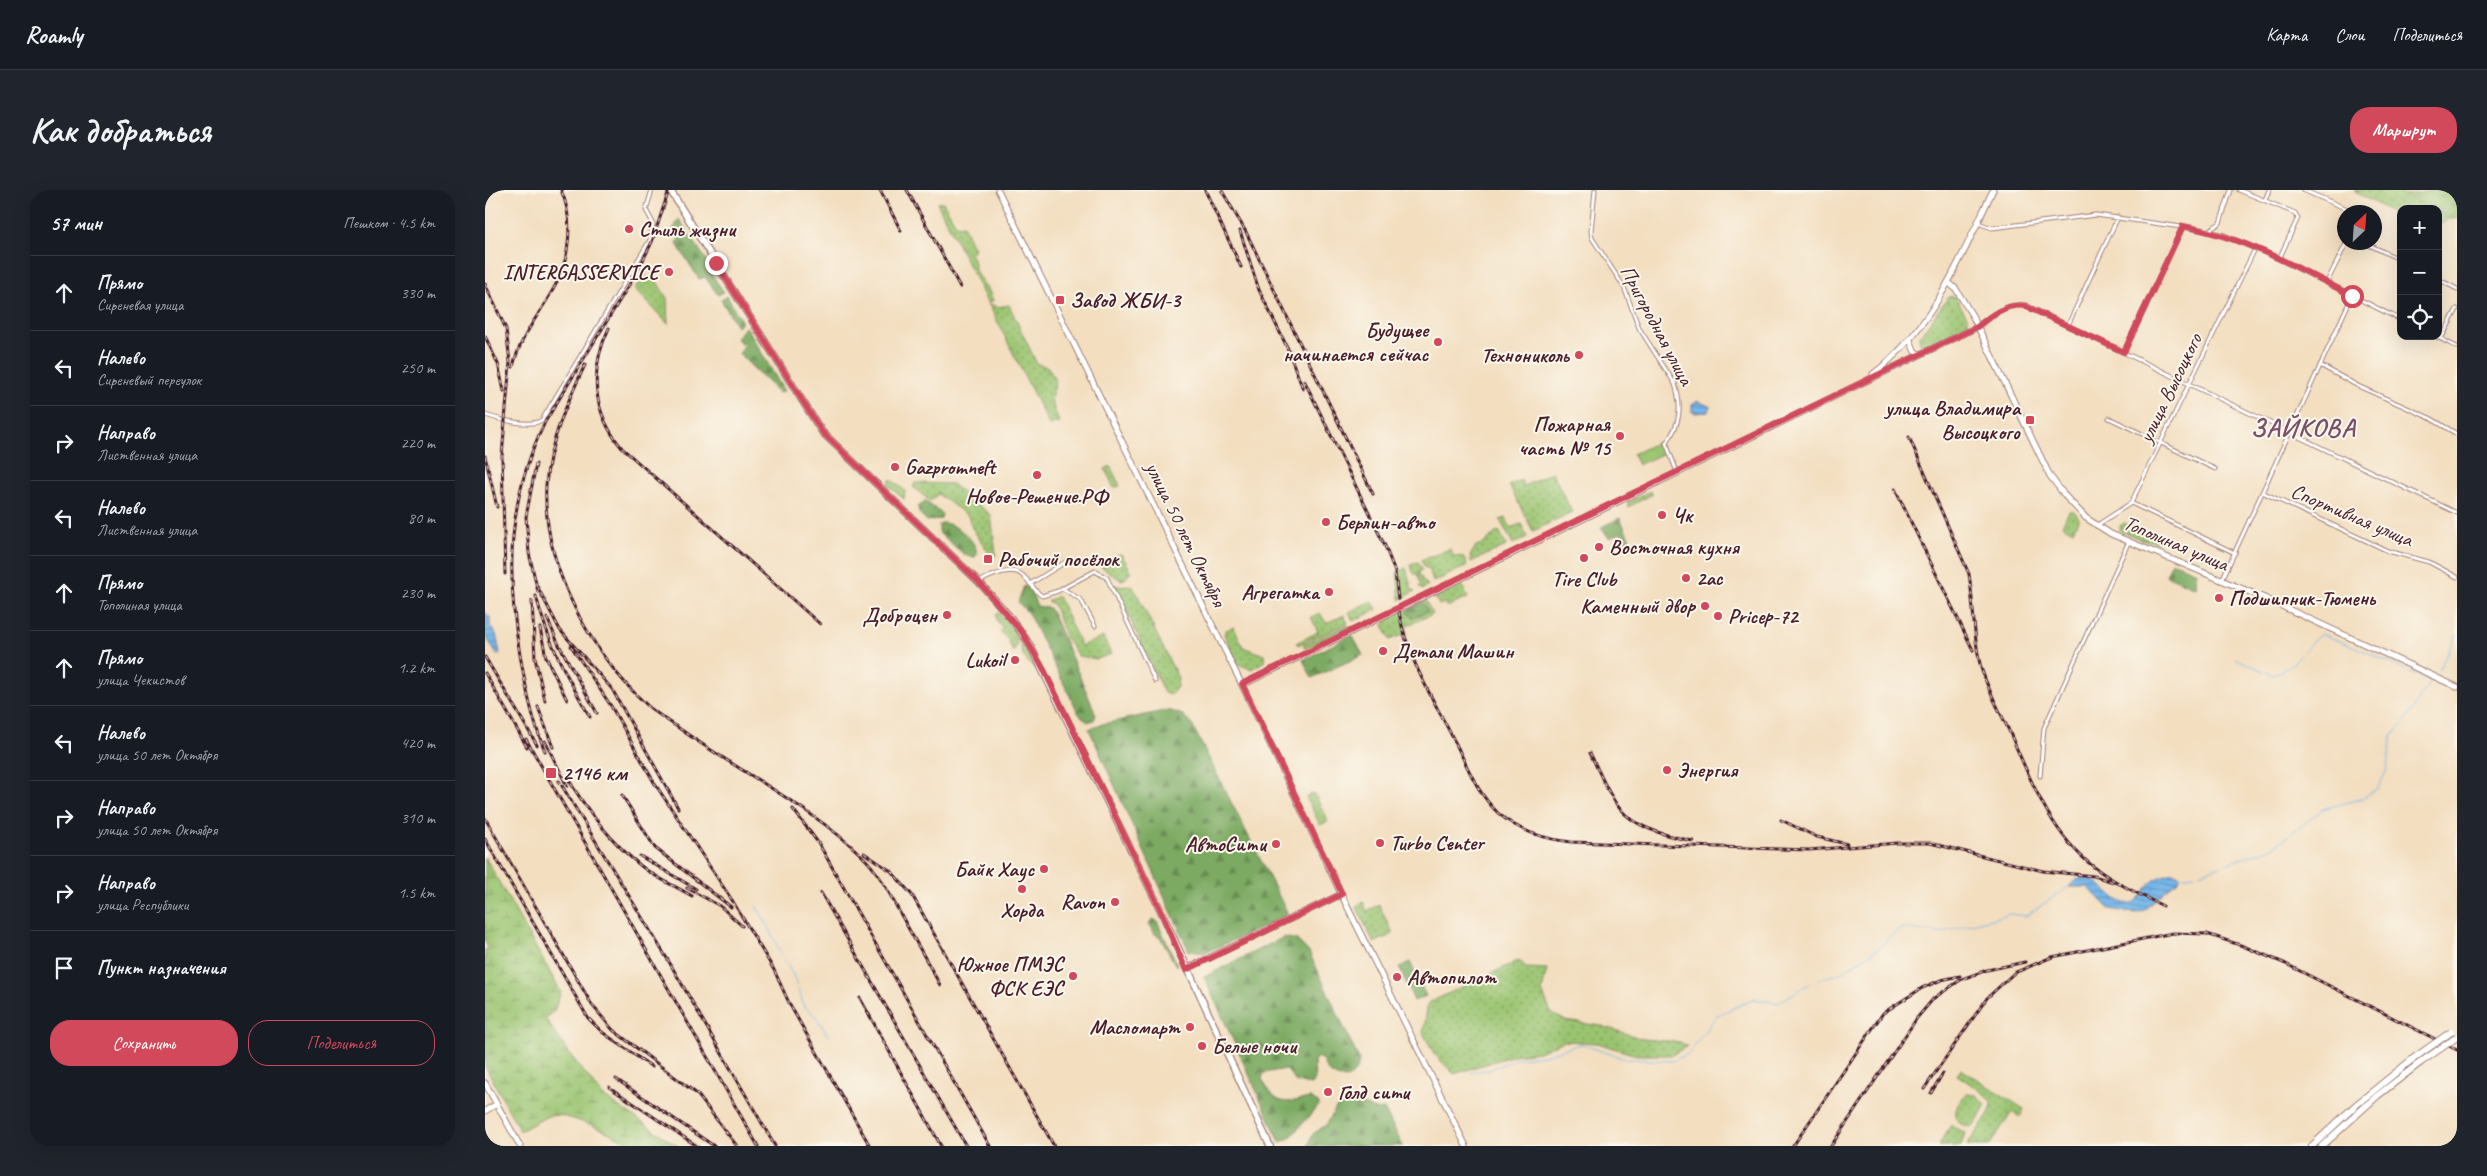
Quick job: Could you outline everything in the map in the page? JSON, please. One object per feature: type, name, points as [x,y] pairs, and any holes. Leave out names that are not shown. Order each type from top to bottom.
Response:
[{"type":"highway","points":[[2312,1146],[2357,1104],[2414,1058],[2454,1030]]},
{"type":"highway","points":[[2322,1146],[2372,1100],[2457,1037]]},
{"type":"main road","points":[[669,190],[822,432],[979,582],[1011,618],[1038,658],[1160,909],[1186,970],[1270,1146]]},
{"type":"main road","name":"улица 50 лет Октября","points":[[998,190],[1242,684],[1342,894],[1466,1146]]},
{"type":"main road","points":[[1862,382],[1910,340],[1931,312],[1949,283],[1993,190]]},
{"type":"main road","name":"Тополиная улица","points":[[1949,283],[1956,289],[1977,327],[2050,476],[2066,497],[2096,526],[2222,580],[2457,687]]},
{"type":"main road","points":[[1242,684],[1977,327]]},
{"type":"main road","points":[[1910,340],[1915,352],[1921,354]]},
{"type":"main road","points":[[1186,970],[1342,894]]},
{"type":"main road","points":[[485,1083],[520,1146]]},
{"type":"main road","points":[[485,1111],[497,1104]]},
{"type":"street","points":[[485,415],[503,420],[537,423],[542,420],[650,240],[653,223],[646,210],[652,190]]},
{"type":"street","name":"Пригородная улица","points":[[1595,190],[1592,238],[1624,287],[1639,328],[1675,384],[1680,413],[1678,424],[1666,443],[1677,472]]},
{"type":"street","points":[[2208,231],[2220,223],[2231,190]]},
{"type":"street","points":[[2239,190],[2295,213],[2298,218],[2279,259]]},
{"type":"street","points":[[2265,200],[2269,190]]},
{"type":"street","points":[[2303,190],[2337,205]]},
{"type":"street","points":[[1977,223],[1992,228],[2096,214],[2208,231],[2224,235],[2279,259],[2397,318]]},
{"type":"street","points":[[2068,325],[2119,217]]},
{"type":"street","points":[[2124,352],[2183,226]]},
{"type":"street","name":"улица Высоцкого","points":[[2131,503],[2255,249]]},
{"type":"street","points":[[2327,282],[2343,250]]},
{"type":"street","points":[[2380,250],[2397,258]]},
{"type":"street","points":[[2442,282],[2457,289]]},
{"type":"street","points":[[2222,580],[2352,296]]},
{"type":"street","points":[[1977,327],[1992,315],[2014,304],[2025,306],[2457,513]]},
{"type":"street","points":[[2442,337],[2457,309]]},
{"type":"street","points":[[2442,340],[2457,347]]},
{"type":"street","points":[[2320,365],[2358,386],[2430,418],[2457,434]]},
{"type":"street","points":[[2109,418],[2215,469]]},
{"type":"street","name":"Спортивная улица","points":[[2262,492],[2388,551],[2429,562],[2457,577]]},
{"type":"street","points":[[2096,526],[2131,503],[2235,553]]},
{"type":"street","points":[[2040,776],[2044,728],[2129,541]]},
{"type":"street","points":[[1031,584],[1067,561]]},
{"type":"street","points":[[979,582],[996,575],[1015,572],[1023,575],[1043,596],[1095,571],[1107,578],[1155,681]]},
{"type":"street","points":[[1063,588],[1081,600],[1095,626]]},
{"type":"green space","points":[[2355,190],[2391,190],[2417,199],[2426,205],[2397,205],[2397,215],[2382,207],[2382,205],[2378,205],[2355,192]]},
{"type":"green space","points":[[2438,190],[2457,190],[2457,210],[2447,219],[2442,215],[2442,205],[2426,205],[2404,195]]},
{"type":"green space","points":[[943,202],[957,226],[963,225],[974,249],[970,254],[976,273],[989,291],[993,301],[987,302],[937,203]]},
{"type":"green space","points":[[2457,210],[2457,219],[2447,219]]},
{"type":"green space","points":[[2442,215],[2447,219],[2444,223],[2442,223]]},
{"type":"green space","points":[[679,219],[711,267],[709,271],[724,292],[718,295],[705,277],[699,279],[677,244],[679,239],[672,231]]},
{"type":"green space","points":[[644,274],[648,279],[654,277],[667,298],[668,324],[635,289]]},
{"type":"green space","points":[[727,296],[742,322],[737,326],[721,300]]},
{"type":"green space","points":[[1949,296],[1955,297],[1968,318],[1968,323],[1966,327],[1927,348],[1920,344],[1919,337]]},
{"type":"green space","points":[[988,303],[997,307],[1009,305],[1037,364],[1048,367],[1056,381],[1051,400],[1059,422],[1049,425]]},
{"type":"green space","points":[[746,326],[784,391],[779,393],[739,354],[744,346],[736,338]]},
{"type":"green space","points":[[1658,442],[1664,453],[1638,465],[1633,454]]},
{"type":"green space","points":[[1110,466],[1120,486],[1114,488],[1105,469]]},
{"type":"green space","points":[[1552,472],[1572,512],[1533,531],[1509,485],[1521,480],[1524,486]]},
{"type":"green space","points":[[891,479],[905,491],[904,499],[887,485]]},
{"type":"green space","points":[[915,483],[952,484],[991,515],[996,554],[994,557],[991,556],[972,528],[968,516],[938,494],[930,501],[913,487]]},
{"type":"green space","points":[[1650,491],[1653,494],[1628,507],[1628,502]]},
{"type":"green space","points":[[925,501],[942,514],[941,519],[927,521],[919,513],[918,507]]},
{"type":"green space","points":[[2069,511],[2074,511],[2079,518],[2073,531],[2062,525]]},
{"type":"green space","points":[[1506,518],[1510,528],[1521,524],[1527,537],[1513,544],[1500,520]]},
{"type":"green space","points":[[1620,518],[1634,548],[1630,549],[1621,533],[1609,538],[1601,527]]},
{"type":"green space","points":[[943,523],[954,526],[970,539],[976,549],[977,555],[974,558],[965,555],[939,533],[939,525]]},
{"type":"green space","points":[[2124,523],[2137,530],[2158,534],[2160,538],[2158,542],[2143,540],[2120,531],[2120,526]]},
{"type":"green space","points":[[1497,532],[1500,532],[1506,546],[1471,562],[1470,556],[1476,546],[1484,543]]},
{"type":"green space","points":[[1450,549],[1454,556],[1464,557],[1467,566],[1433,582],[1429,568],[1425,568],[1421,560]]},
{"type":"green space","points":[[1121,554],[1131,571],[1125,579],[1121,580],[1101,567],[1114,562],[1112,557]]},
{"type":"green space","points":[[1418,562],[1422,569],[1419,573],[1423,581],[1428,585],[1422,590],[1419,586],[1421,584],[1417,574],[1414,574],[1410,565]]},
{"type":"green space","points":[[2172,562],[2197,572],[2195,588],[2166,575]]},
{"type":"green space","points":[[1406,568],[1412,590],[1415,591],[1400,600],[1397,572]]},
{"type":"green space","points":[[1462,584],[1468,598],[1447,607],[1444,603],[1439,605],[1435,597]]},
{"type":"green space","points":[[1024,586],[1029,587],[1037,606],[1049,608],[1054,617],[1093,707],[1096,715],[1094,720],[1088,722],[1079,714],[1028,613],[1018,602]]},
{"type":"green space","points":[[1115,586],[1132,586],[1137,594],[1178,678],[1177,687],[1171,695],[1164,693]]},
{"type":"green space","points":[[1058,596],[1081,646],[1103,637],[1111,654],[1097,659],[1078,656],[1066,638],[1053,604],[1047,601]]},
{"type":"green space","points":[[1425,600],[1433,614],[1406,626],[1407,633],[1390,640],[1383,625],[1385,621]]},
{"type":"green space","points":[[1371,601],[1377,608],[1376,610],[1353,621],[1349,612]]},
{"type":"green space","points":[[1423,603],[1428,611],[1413,618],[1407,612],[1410,609]]},
{"type":"green space","points":[[998,612],[1016,636],[1017,641],[1013,652],[1008,640],[1000,631],[1003,628],[997,621],[996,614]]},
{"type":"green space","points":[[1320,613],[1326,623],[1344,615],[1348,623],[1298,645],[1296,643],[1318,632],[1311,617]]},
{"type":"green space","points":[[1348,625],[1348,628],[1305,649],[1303,645]]},
{"type":"green space","points":[[1234,627],[1243,647],[1264,655],[1266,661],[1251,669],[1238,664],[1224,634],[1226,630]]},
{"type":"green space","points":[[1352,635],[1363,655],[1312,678],[1303,660]]},
{"type":"green space","points":[[1021,641],[1036,668],[1024,657]]},
{"type":"green space","points":[[1168,710],[1183,715],[1192,725],[1287,912],[1285,918],[1204,953],[1189,951],[1089,729],[1098,725]]},
{"type":"green space","points":[[1314,793],[1328,821],[1320,825],[1306,797]]},
{"type":"green space","points":[[485,857],[561,992],[554,1011],[545,1018],[568,1052],[603,1096],[678,1146],[637,1146],[592,1125],[560,1115],[548,1116],[520,1131],[485,1066],[485,950],[488,948],[485,942]]},
{"type":"green space","points":[[1363,902],[1367,911],[1379,905],[1393,934],[1374,943],[1356,906]]},
{"type":"green space","points":[[1153,919],[1157,921],[1177,964],[1176,966],[1160,937],[1155,934],[1149,923]]},
{"type":"green space","points":[[1284,937],[1297,940],[1309,952],[1359,1060],[1354,1074],[1342,1078],[1330,1073],[1323,1060],[1317,1057],[1314,1061],[1315,1079],[1311,1085],[1296,1082],[1286,1069],[1264,1073],[1262,1079],[1277,1099],[1287,1102],[1310,1098],[1320,1104],[1290,1138],[1280,1142],[1204,977]]},
{"type":"green space","points":[[1520,960],[1526,968],[1547,969],[1542,991],[1551,1013],[1566,1021],[1602,1026],[1643,1039],[1680,1042],[1687,1046],[1672,1055],[1636,1055],[1597,1043],[1564,1041],[1539,1052],[1514,1055],[1454,1074],[1435,1055],[1423,1033],[1428,1003]]},
{"type":"green space","points":[[1410,962],[1426,996],[1414,1001],[1399,967]]},
{"type":"green space","points":[[1961,1069],[2024,1109],[2020,1117],[2012,1112],[1989,1146],[1967,1146],[1991,1106],[1989,1100],[1983,1094],[1957,1075]]},
{"type":"green space","points":[[1967,1094],[1976,1095],[1986,1104],[1976,1123],[1970,1127],[1963,1125],[1956,1118],[1959,1103]]},
{"type":"green space","points":[[1353,1099],[1374,1110],[1384,1109],[1403,1146],[1308,1146],[1313,1134],[1326,1125],[1336,1108]]},
{"type":"green space","points":[[1951,1125],[1965,1133],[1961,1146],[1938,1146]]},
{"type":"water","points":[[1698,401],[1711,407],[1708,412],[1692,412],[1692,405]]},
{"type":"water","points":[[485,612],[490,617],[490,626],[496,634],[500,653],[497,655],[485,635]]},
{"type":"water","points":[[2174,872],[2180,876],[2179,881],[2169,887],[2145,910],[2136,913],[2109,909],[2088,887],[2069,887],[2077,880],[2091,879],[2118,900],[2129,903],[2139,898],[2152,882]]},
{"type":"waterway","points":[[2200,873],[2272,848],[2323,809],[2363,798],[2378,788],[2386,772],[2392,736],[2405,722],[2430,681],[2355,647],[2321,634],[2294,662],[2272,675],[2235,658]]},
{"type":"waterway","points":[[2439,669],[2457,635]]},
{"type":"waterway","points":[[2178,877],[2195,875]]},
{"type":"waterway","points":[[1817,980],[1841,973],[1879,948],[1889,937],[1902,928],[1939,933],[2010,914],[2026,916],[2068,887]]},
{"type":"waterway","points":[[756,906],[769,927],[793,975],[804,1006],[817,1018],[828,1036]]},
{"type":"waterway","points":[[1471,1072],[1489,1070],[1518,1058],[1545,1055],[1581,1044],[1625,1059],[1672,1061],[1688,1054],[1717,1015],[1755,999],[1778,1003],[1809,984]]},
{"type":"railway","points":[[513,367],[520,345],[555,286],[564,264],[569,239],[569,226],[568,213],[561,190]]},
{"type":"railway","points":[[545,751],[536,728],[530,704],[515,624],[512,565],[513,537],[523,480],[532,451],[545,422],[637,272],[652,242],[669,190]]},
{"type":"railway","points":[[880,190],[901,231]]},
{"type":"railway","points":[[907,190],[960,287]]},
{"type":"railway","points":[[1205,190],[1241,267]]},
{"type":"railway","points":[[1222,191],[1246,232],[1373,494]]},
{"type":"railway","points":[[1240,231],[1259,290],[1289,351]]},
{"type":"railway","points":[[485,284],[506,329],[510,362],[502,456],[505,574]]},
{"type":"railway","points":[[609,328],[598,359],[596,375],[599,405],[612,434],[622,448],[820,624]]},
{"type":"railway","points":[[485,336],[498,364],[504,391]]},
{"type":"railway","points":[[1286,345],[1303,389]]},
{"type":"railway","points":[[585,365],[555,438],[546,485],[547,515],[552,546],[561,576],[589,634],[627,685],[648,706],[705,746],[799,806],[843,839],[862,856],[883,883],[940,985]]},
{"type":"railway","points":[[1304,380],[1385,546],[1395,572],[1398,599]]},
{"type":"railway","points":[[1909,437],[1969,574],[1980,664],[1989,690],[2034,788],[2054,823],[2079,854],[2102,873],[2163,906]]},
{"type":"railway","points":[[485,456],[497,507]]},
{"type":"railway","points":[[536,464],[526,517],[529,553],[538,592]]},
{"type":"railway","points":[[1895,489],[1973,650]]},
{"type":"railway","points":[[537,586],[560,630],[612,689],[678,808]]},
{"type":"railway","points":[[536,596],[546,629],[573,687],[590,717]]},
{"type":"railway","points":[[532,601],[535,658],[545,701]]},
{"type":"railway","points":[[1399,612],[1408,647],[1415,663],[1479,789],[1498,813],[1514,825],[1532,833],[1551,839],[1571,842],[1809,850],[1898,843],[1930,843],[2043,871],[2094,876],[2120,884]]},
{"type":"railway","points":[[547,618],[559,645],[597,713]]},
{"type":"railway","points":[[540,628],[546,657],[567,700]]},
{"type":"railway","points":[[571,646],[611,706],[655,784],[732,900],[774,970],[790,1005],[870,1146]]},
{"type":"railway","points":[[485,657],[537,745]]},
{"type":"railway","points":[[485,673],[527,747]]},
{"type":"railway","points":[[538,707],[553,747]]},
{"type":"railway","points":[[526,739],[758,1146]]},
{"type":"railway","points":[[545,741],[567,786]]},
{"type":"railway","points":[[1590,753],[1611,796],[1630,818],[1649,829],[1693,841]]},
{"type":"railway","points":[[567,777],[582,801],[600,824],[630,857],[653,874],[692,896]]},
{"type":"railway","points":[[559,781],[668,960],[775,1146]]},
{"type":"railway","points":[[622,795],[655,848],[731,907]]},
{"type":"railway","points":[[793,809],[819,844],[990,1146]]},
{"type":"railway","points":[[485,818],[592,1005],[613,1030],[697,1094],[737,1146]]},
{"type":"railway","points":[[1781,820],[1817,837],[1847,844]]},
{"type":"railway","points":[[485,839],[588,1018],[602,1032],[652,1067]]},
{"type":"railway","points":[[864,853],[891,871],[912,895],[1054,1146]]},
{"type":"railway","points":[[640,856],[696,889]]},
{"type":"railway","points":[[687,888],[720,906],[742,926]]},
{"type":"railway","points":[[821,893],[966,1146]]},
{"type":"railway","points":[[1924,1089],[1987,998],[2014,973],[2052,957],[2173,933],[2207,934],[2243,946],[2286,964],[2457,1050]]},
{"type":"railway","points":[[1831,1146],[1917,1018],[1934,998],[1962,979],[1987,970],[2025,962]]},
{"type":"railway","points":[[1793,1146],[1883,1013],[1922,988],[1941,980],[1960,976]]},
{"type":"railway","points":[[860,998],[941,1146]]},
{"type":"railway","points":[[1931,1093],[1943,1073]]},
{"type":"railway","points":[[616,1079],[714,1146]]},
{"type":"railway","points":[[609,1087],[697,1146]]},
{"type":"place","name":"Стиль жизни","points":[[629,229]]},
{"type":"place","name":"INTERGASSERVICE","points":[[669,272]]},
{"type":"place","name":"Завод ЖБИ-3","points":[[1060,300]]},
{"type":"place","name":"Будущее начинается сейчас","points":[[1438,342]]},
{"type":"place","name":"Технониколь","points":[[1579,355]]},
{"type":"place","name":"улица Владимира Высоцкого","points":[[2030,420]]},
{"type":"place","name":"Пожарная часть № 15","points":[[1620,436]]},
{"type":"place","name":"Gazpromneft","points":[[895,467]]},
{"type":"place","name":"Новое-Решение.РФ","points":[[1037,475]]},
{"type":"place","name":"Чк","points":[[1662,515]]},
{"type":"place","name":"Берлин-авто","points":[[1326,522]]},
{"type":"place","name":"Восточная кухня","points":[[1599,547]]},
{"type":"place","name":"Tire Club","points":[[1584,558]]},
{"type":"place","name":"Рабочий посёлок","points":[[988,559]]},
{"type":"place","name":"2ас","points":[[1686,578]]},
{"type":"place","name":"Агрегатка","points":[[1329,592]]},
{"type":"place","name":"Подшипник-Тюмень","points":[[2219,598]]},
{"type":"place","name":"Каменный двор","points":[[1705,606]]},
{"type":"place","name":"Доброцен","points":[[947,615]]},
{"type":"place","name":"Pricep-72","points":[[1718,616]]},
{"type":"place","name":"Детали Машин","points":[[1383,651]]},
{"type":"place","name":"Lukoil","points":[[1015,660]]},
{"type":"place","name":"Энергия","points":[[1667,770]]},
{"type":"place","name":"2146 км","points":[[551,773]]},
{"type":"place","name":"Turbo Center","points":[[1380,843]]},
{"type":"place","name":"АвтоСити","points":[[1276,844]]},
{"type":"place","name":"Байк Хаус","points":[[1044,869]]},
{"type":"place","name":"Хорда","points":[[1022,889]]},
{"type":"place","name":"Ravon","points":[[1115,902]]},
{"type":"place","name":"Южное ПМЭС ФСК ЕЭС","points":[[1073,976]]},
{"type":"place","name":"Автопилот","points":[[1397,977]]},
{"type":"place","name":"Масломарт","points":[[1190,1027]]},
{"type":"place","name":"Белые ночи","points":[[1202,1046]]},
{"type":"place","name":"Голд сити","points":[[1328,1092]]},
{"type":"district","name":"ЗАЙКОВА","points":[[2303,427]]},
{"type":"route","points":[[716,263],[810,417],[829,441],[979,582],[1000,604],[1022,632],[1045,672],[1160,909],[1186,970],[1342,894],[1242,684],[1977,327],[1987,318],[2014,304],[2025,306],[2124,352],[2183,226],[2224,235],[2279,259],[2352,296]]}]
